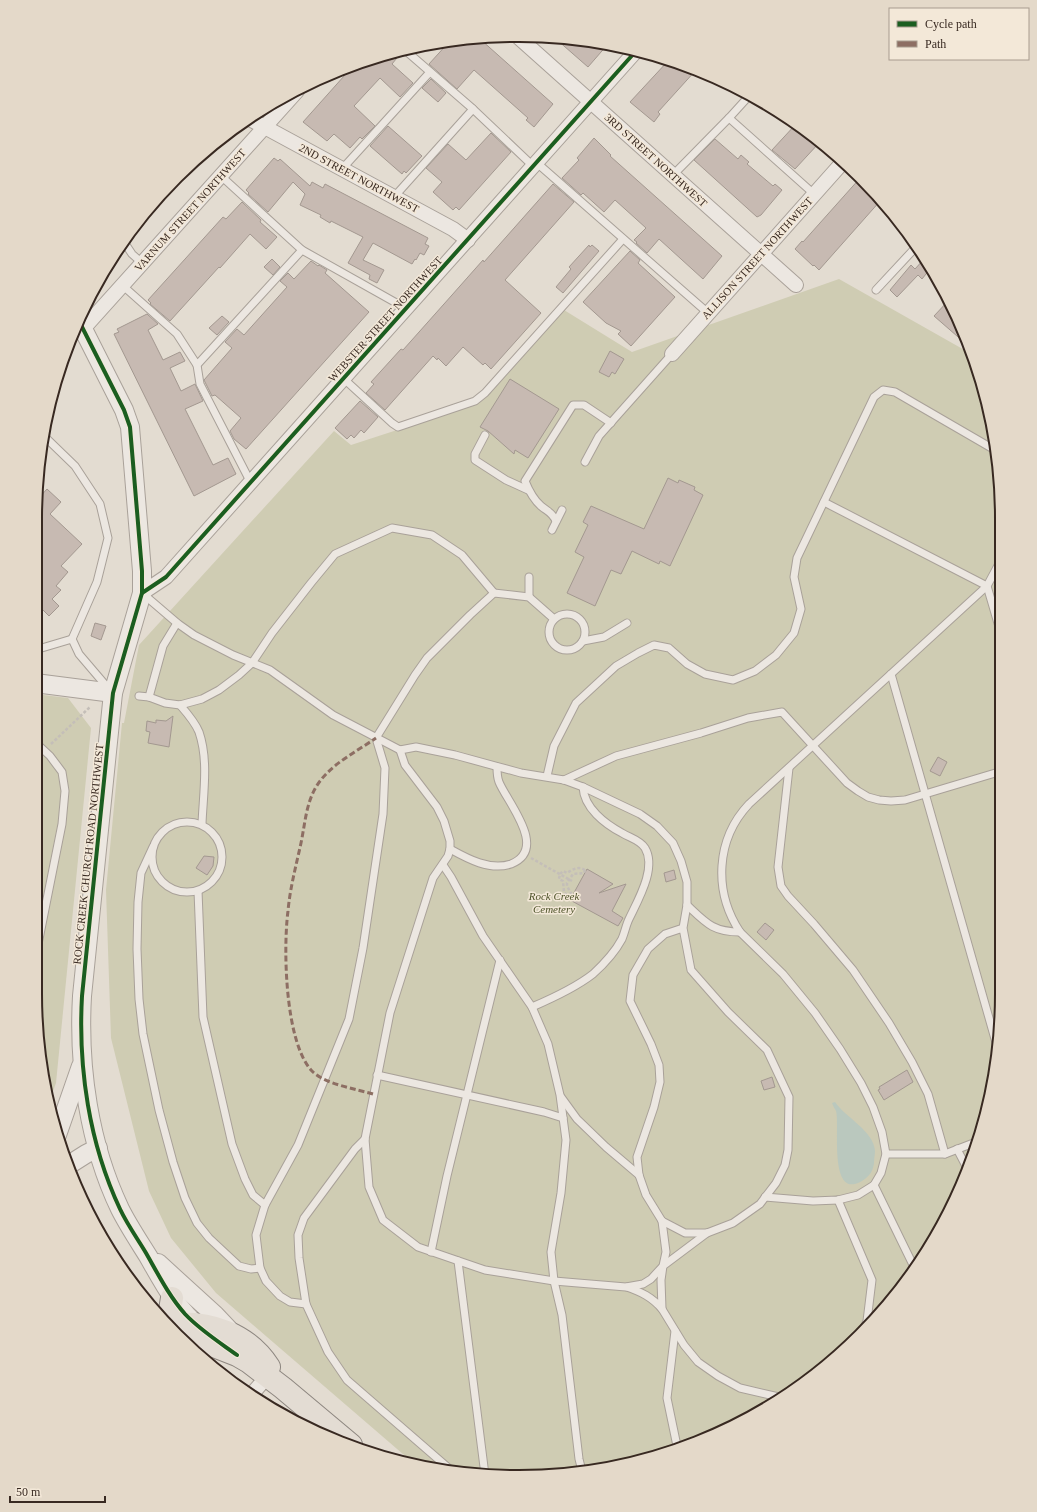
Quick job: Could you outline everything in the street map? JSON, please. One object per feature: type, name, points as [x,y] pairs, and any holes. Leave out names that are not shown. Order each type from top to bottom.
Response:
[{"type":"main road","points":[[191,1334],[214,1326],[233,1334],[251,1346],[264,1358],[274,1378]]},
{"type":"main road","points":[[181,1329],[214,1346],[237,1355],[274,1378],[340,1436]]},
{"type":"street","name":"3RD STREET NORTHWEST","points":[[524,42],[796,285]]},
{"type":"street","name":"WEBSTER STREET NORTHWEST","points":[[142,593],[166,577],[632,56]]},
{"type":"street","name":"VARNUM STREET NORTHWEST","points":[[85,321],[122,285],[287,102]]},
{"type":"street","name":"2ND STREET NORTHWEST","points":[[255,122],[453,229],[468,240]]},
{"type":"street","name":"ALLISON STREET NORTHWEST","points":[[675,350],[839,166]]},
{"type":"street","name":"ROCK CREEK CHURCH ROAD NORTHWEST","points":[[82,327],[124,410],[131,431],[142,571],[142,593],[113,693],[82,996],[81,1036],[83,1061],[89,1111],[110,1188],[141,1244],[168,1307],[191,1334]]},
{"type":"street","points":[[42,684],[113,693]]},
{"type":"street","points":[[60,1125],[83,1061]]},
{"type":"street","points":[[73,1162],[98,1148]]},
{"type":"street","name":"ROCK CREEK CHURCH ROAD NORTHWEST","points":[[141,1244],[162,1267],[194,1295],[233,1334]]},
{"type":"street","points":[[256,1391],[274,1378]]},
{"type":"lane","points":[[410,55],[535,165],[708,313]]},
{"type":"lane","points":[[342,169],[430,72]]},
{"type":"lane","points":[[672,175],[746,100]]},
{"type":"lane","points":[[394,197],[473,109]]},
{"type":"lane","points":[[729,118],[814,194]]},
{"type":"lane","points":[[221,176],[302,250],[406,309]]},
{"type":"lane","points":[[344,379],[398,427],[475,401],[484,394],[623,239]]},
{"type":"lane","points":[[127,247],[132,254],[142,263]]},
{"type":"lane","points":[[197,365],[302,250]]},
{"type":"lane","points":[[876,290],[913,251]]},
{"type":"lane","points":[[122,285],[177,334],[197,365],[200,384],[250,483]]},
{"type":"lane","points":[[585,462],[599,436],[675,350]]},
{"type":"lane","points":[[547,776],[554,746],[576,703],[616,666],[638,653],[654,645],[669,648],[687,664],[705,674],[733,680],[755,671],[776,655],[794,633],[801,609],[794,577],[797,558],[874,396],[883,390],[895,392],[989,447]]},
{"type":"lane","points":[[556,521],[552,513],[541,506],[528,490],[525,481],[574,405],[584,405],[611,423]]},
{"type":"lane","points":[[485,435],[475,454],[475,460],[506,480],[528,490]]},
{"type":"lane","points":[[48,441],[75,466],[100,504],[108,538],[97,582],[72,639],[79,654],[113,693]]},
{"type":"lane","points":[[824,502],[988,586],[995,612]]},
{"type":"lane","points":[[552,530],[562,510]]},
{"type":"lane","points":[[139,696],[149,697],[165,703],[180,705],[202,699],[219,690],[252,663],[272,633],[335,554],[392,528],[432,535],[462,555],[494,593],[529,597],[554,619]]},
{"type":"lane","points":[[765,1197],[814,1201],[838,1200],[858,1195],[874,1185],[881,1173],[886,1154],[882,1132],[873,1107],[861,1083],[840,1049],[783,974],[740,932],[734,924],[726,902],[721,867],[728,834],[739,815],[788,768],[988,586],[995,572]]},
{"type":"lane","points":[[529,577],[529,597]]},
{"type":"lane","points":[[142,593],[194,636],[270,670],[333,715],[400,750],[416,746],[456,755],[521,773],[547,776],[564,780],[583,787],[640,814],[657,826],[674,843],[681,860],[687,882],[687,905],[683,928],[691,970],[728,1012],[767,1050],[789,1097],[788,1150],[785,1165],[776,1183],[760,1204],[733,1223],[707,1233],[663,1266],[651,1279],[643,1284],[626,1287]]},
{"type":"lane","points":[[306,1304],[290,1302],[280,1296],[266,1281],[260,1268],[256,1235],[265,1205],[298,1146],[349,1019],[363,948],[383,814],[385,768],[376,738],[427,658],[470,614],[494,593]]},
{"type":"lane","points":[[564,614],[576,616],[580,619],[585,629],[583,641],[579,646],[568,650],[556,647],[549,636],[549,630],[554,619],[564,614]]},
{"type":"lane","points":[[149,697],[163,646],[177,623]]},
{"type":"lane","points":[[583,641],[604,637],[627,623]]},
{"type":"lane","points":[[42,648],[72,639]]},
{"type":"lane","points":[[891,674],[993,1033]]},
{"type":"lane","points":[[180,705],[199,732],[203,750],[204,765],[202,824]]},
{"type":"lane","points":[[564,780],[616,756],[748,718],[782,712],[847,783],[868,796],[879,800],[905,800],[995,773]]},
{"type":"lane","points":[[42,749],[50,756],[62,772],[65,791],[62,824],[42,924]]},
{"type":"lane","points":[[400,750],[405,766],[434,802],[444,821],[450,840],[450,849],[443,865],[433,878],[390,1013],[365,1139],[369,1187],[383,1220],[418,1247],[485,1270],[554,1281],[626,1287],[641,1292],[656,1301],[684,1345],[698,1362],[718,1376],[740,1388],[773,1396]]},
{"type":"lane","points":[[450,849],[476,862],[495,866],[503,866],[516,862],[524,853],[526,842],[523,826],[516,810],[499,782],[497,767]]},
{"type":"lane","points":[[788,768],[778,867],[781,886],[853,970],[889,1023],[912,1062],[928,1094],[945,1154]]},
{"type":"lane","points":[[532,1007],[557,996],[593,974],[611,954],[622,938],[649,870],[649,857],[645,847],[638,841],[622,833],[601,819],[586,801],[583,795],[583,787]]},
{"type":"lane","points":[[153,847],[153,867],[160,881],[182,893],[198,891],[206,888],[213,882],[220,871],[223,859],[222,851],[218,839],[212,831],[202,824],[187,821],[169,826],[160,835],[153,847],[141,873],[138,902],[137,949],[139,999],[143,1034],[159,1110],[173,1162],[185,1198],[197,1223],[209,1238],[239,1266],[251,1269],[260,1268]]},
{"type":"lane","points":[[443,865],[483,936],[532,1007],[548,1044],[560,1095],[566,1140],[561,1193],[551,1252],[554,1281],[562,1315],[581,1466]]},
{"type":"lane","points":[[198,891],[203,1017],[232,1144],[245,1179],[253,1195],[265,1205]]},
{"type":"lane","points":[[687,905],[710,926],[719,930],[740,932]]},
{"type":"lane","points":[[662,1309],[661,1280],[666,1252],[662,1221],[646,1196],[639,1175],[637,1157],[654,1107],[660,1082],[659,1066],[651,1044],[640,1025],[630,1001],[633,975],[648,949],[665,934],[683,928]]},
{"type":"lane","points":[[431,1252],[447,1176],[500,960]]},
{"type":"lane","points":[[377,1075],[544,1112],[563,1118]]},
{"type":"lane","points":[[560,1095],[577,1119],[606,1148],[639,1175]]},
{"type":"lane","points":[[365,1139],[351,1154],[304,1218],[298,1235],[299,1258],[306,1304],[328,1352],[347,1380],[444,1464]]},
{"type":"lane","points":[[886,1154],[945,1154],[971,1144]]},
{"type":"lane","points":[[957,1149],[964,1163]]},
{"type":"lane","points":[[874,1185],[912,1263]]},
{"type":"lane","points":[[838,1200],[872,1280],[867,1318]]},
{"type":"lane","points":[[662,1221],[684,1233],[707,1233]]},
{"type":"lane","points":[[458,1261],[484,1469]]},
{"type":"lane","points":[[675,1331],[667,1398],[676,1443]]},
{"type":"path","points":[[49,747],[90,707]]},
{"type":"path","points":[[531,858],[570,880]]},
{"type":"path","points":[[577,868],[585,870],[584,873],[573,874],[568,886],[572,895],[570,899],[564,892],[563,881],[559,879],[560,874],[563,871],[567,873],[577,868]]},
{"type":"green space","name":"Rock Creek Cemetery","points":[[839,279],[964,350],[979,395],[986,426],[991,456],[995,518],[995,994],[991,1056],[986,1086],[970,1147],[959,1176],[931,1232],[915,1258],[897,1284],[877,1308],[833,1352],[809,1372],[783,1390],[757,1406],[701,1434],[642,1454],[611,1461],[550,1469],[518,1470],[456,1466],[426,1461],[406,1456],[216,1293],[171,1238],[149,1191],[111,1038],[106,890],[122,723],[124,723],[139,645],[334,431],[351,445],[477,404],[564,310],[632,352]]},
{"type":"green space","points":[[42,695],[68,698],[91,728],[56,1083],[52,1093],[46,1056],[43,1025]]},
{"type":"shaded area","points":[[835,1102],[865,1131],[873,1144],[875,1152],[871,1173],[867,1178],[858,1183],[849,1184],[843,1179],[839,1169],[837,1118],[836,1111],[832,1103]]},
{"type":"building","points":[[485,43],[553,104],[534,127],[526,120],[528,118],[474,70],[457,89],[429,64],[443,48]]},
{"type":"building","points":[[562,44],[603,50],[588,67]]},
{"type":"building","points":[[397,57],[392,64],[413,83],[400,97],[380,78],[354,106],[375,126],[362,139],[360,137],[350,148],[334,134],[327,141],[303,122],[346,74],[365,67]]},
{"type":"building","points":[[665,65],[692,75],[658,112],[660,114],[654,122],[630,102]]},
{"type":"building","points":[[431,79],[446,93],[438,102],[422,88]]},
{"type":"building","points":[[388,126],[422,156],[406,173],[404,171],[402,174],[370,146]]},
{"type":"building","points":[[792,128],[816,146],[795,169],[772,150]]},
{"type":"building","points":[[491,133],[511,152],[459,210],[456,207],[453,210],[433,192],[442,182],[426,168],[448,144],[466,160]]},
{"type":"building","points":[[594,138],[611,155],[610,156],[722,256],[703,279],[659,239],[647,253],[634,240],[646,228],[615,200],[604,212],[583,193],[581,195],[562,178],[579,160],[577,158]]},
{"type":"building","points":[[715,139],[738,159],[741,155],[749,162],[747,164],[773,186],[775,184],[782,190],[761,215],[757,217],[694,160]]},
{"type":"building","points":[[274,158],[278,161],[280,159],[310,186],[312,182],[323,188],[325,184],[428,238],[425,244],[429,246],[424,255],[420,253],[412,264],[373,243],[363,260],[384,270],[377,283],[369,279],[370,275],[348,263],[363,237],[331,221],[330,223],[320,217],[321,215],[300,205],[305,194],[293,182],[268,212],[248,194],[249,193],[246,190]]},
{"type":"building","points":[[856,183],[877,204],[819,270],[795,249],[802,241],[803,242]]},
{"type":"building","points":[[553,184],[574,202],[505,280],[541,313],[491,369],[485,363],[483,365],[463,347],[446,366],[438,358],[437,360],[433,356],[385,410],[366,393],[374,384],[371,382],[401,349],[403,350],[483,260],[484,262]]},
{"type":"building","points":[[242,202],[261,220],[260,222],[277,237],[266,249],[250,234],[170,321],[150,304],[151,303],[148,300],[223,217],[226,219]]},
{"type":"building","points":[[589,245],[590,247],[592,245],[599,251],[563,293],[556,287],[571,269],[569,267]]},
{"type":"building","points":[[630,251],[640,260],[638,263],[675,297],[631,346],[618,334],[621,331],[606,323],[583,302]]},
{"type":"building","points":[[272,259],[280,267],[273,275],[264,267]]},
{"type":"building","points":[[311,261],[327,270],[325,273],[369,312],[246,449],[234,439],[230,431],[241,418],[215,395],[212,396],[204,380],[232,348],[225,342],[237,329],[244,335],[287,287],[280,281],[288,273],[294,279]]},
{"type":"building","points":[[920,263],[927,273],[922,279],[918,275],[897,297],[890,290],[911,265],[915,269]]},
{"type":"building","points":[[944,305],[960,339],[934,316]]},
{"type":"building","points":[[147,314],[158,324],[148,330],[163,360],[180,352],[185,361],[170,368],[181,391],[195,384],[203,401],[185,409],[213,465],[228,458],[236,474],[194,496],[114,334],[119,332],[117,329]]},
{"type":"building","points":[[222,316],[229,322],[217,335],[209,328]]},
{"type":"building","points":[[610,351],[624,359],[615,374],[612,372],[609,377],[599,372]]},
{"type":"building","points":[[510,379],[559,409],[528,458],[515,450],[514,454],[488,431],[480,427]]},
{"type":"building","points":[[360,401],[378,417],[364,433],[361,430],[354,438],[351,435],[347,439],[335,428]]},
{"type":"building","points":[[668,478],[678,483],[679,480],[695,487],[694,490],[703,495],[670,566],[660,561],[659,564],[632,551],[621,574],[611,570],[595,606],[567,593],[584,557],[575,552],[588,525],[583,522],[591,506],[644,529]]},
{"type":"building","points":[[47,489],[61,502],[50,514],[82,544],[61,566],[68,572],[56,586],[61,590],[52,599],[59,606],[49,616],[42,609],[43,494]]},
{"type":"building","points":[[95,623],[106,626],[101,640],[91,636]]},
{"type":"building","points":[[173,716],[169,747],[148,743],[150,732],[146,731],[147,721],[156,723],[156,720],[166,721]]},
{"type":"building","points":[[938,757],[947,762],[940,776],[930,771]]},
{"type":"building","points":[[204,856],[214,857],[213,866],[207,875],[196,868]]},
{"type":"building","points":[[587,869],[613,884],[599,893],[626,884],[612,911],[623,918],[618,926],[570,900]]},
{"type":"building","points":[[674,870],[676,879],[666,882],[664,873]]},
{"type":"building","points":[[765,923],[774,930],[766,940],[757,932]]},
{"type":"building","points":[[907,1070],[913,1082],[884,1100],[878,1090],[880,1089],[879,1087]]},
{"type":"building","points":[[772,1077],[775,1087],[764,1090],[761,1081]]},
{"type":"marked path","points":[[373,1094],[341,1086],[317,1076],[303,1058],[296,1040],[291,1018],[286,971],[286,928],[290,894],[306,814],[316,787],[321,779],[335,766],[376,738]]},
{"type":"cycle path","points":[[142,593],[166,577],[632,56]]},
{"type":"cycle path","points":[[82,327],[124,410],[130,427],[142,571],[142,593],[113,693],[82,996],[82,1050],[88,1105],[93,1132],[109,1184],[123,1215],[164,1285],[179,1307],[191,1320],[210,1336],[237,1355]]}]
